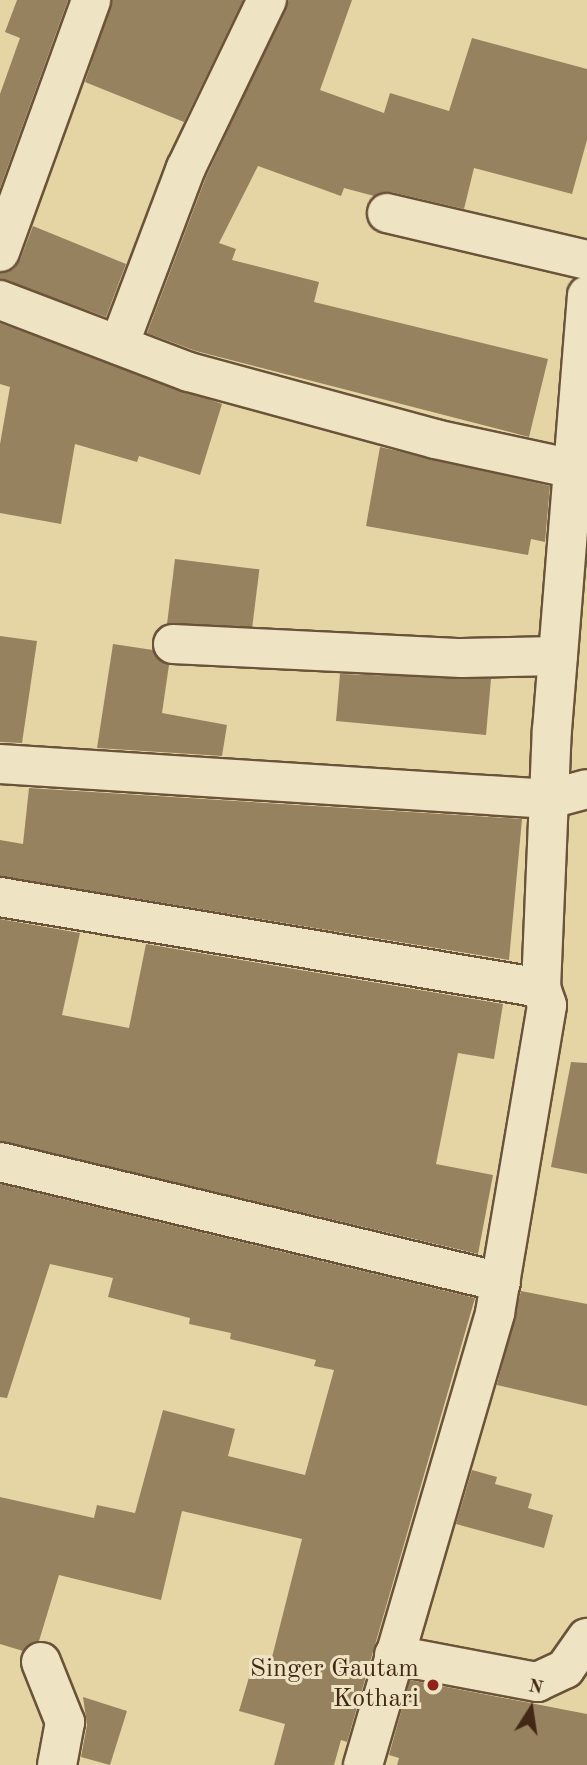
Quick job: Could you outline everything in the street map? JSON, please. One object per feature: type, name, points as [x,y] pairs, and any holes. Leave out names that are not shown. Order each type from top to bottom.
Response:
[{"type":"street","points":[[0,252],[91,0]]},
{"type":"street","points":[[119,345],[181,180],[267,0]]},
{"type":"street","points":[[387,213],[587,260]]},
{"type":"street","points":[[0,300],[189,372],[580,472]]},
{"type":"street","points":[[373,1763],[394,1655],[501,1282],[547,1005],[541,988],[558,656],[580,472],[586,318]]},
{"type":"street","points":[[173,644],[462,658],[558,656]]},
{"type":"street","points":[[0,764],[550,799],[587,789]]},
{"type":"street","points":[[0,897],[541,988]]},
{"type":"street","points":[[0,1162],[501,1282]]},
{"type":"street","points":[[394,1655],[537,1682],[565,1669],[587,1638]]},
{"type":"street","points":[[41,1662],[65,1722],[57,1765]]},
{"type":"building","points":[[17,0],[68,0],[0,188],[0,94],[20,38],[5,32]]},
{"type":"building","points":[[112,0],[243,0],[184,122],[85,82]]},
{"type":"building","points":[[289,0],[352,0],[320,90],[384,113],[390,93],[449,111],[472,38],[587,69],[587,140],[572,194],[474,168],[464,209],[391,192],[374,196],[344,188],[341,196],[258,166],[219,243],[236,249],[232,260],[319,282],[314,302],[548,359],[529,437],[196,351],[147,333],[206,177]]},
{"type":"building","points":[[33,226],[126,264],[106,317],[0,279],[0,273],[14,269],[20,260]]},
{"type":"building","points":[[0,323],[222,404],[200,475],[139,456],[137,462],[75,444],[61,524],[0,513],[0,444],[10,387],[0,384]]},
{"type":"building","points":[[380,447],[550,486],[545,542],[531,539],[528,555],[366,526]]},
{"type":"building","points":[[175,559],[259,569],[251,634],[167,624]]},
{"type":"building","points":[[0,636],[37,641],[22,743],[0,742]]},
{"type":"building","points":[[113,644],[153,650],[169,665],[162,713],[227,725],[222,756],[97,748]]},
{"type":"building","points":[[340,674],[491,679],[486,735],[336,721]]},
{"type":"building","points":[[29,788],[522,819],[509,960],[0,876],[0,840],[23,844]]},
{"type":"building","points":[[0,919],[80,933],[62,1015],[129,1028],[146,944],[503,1004],[494,1059],[458,1053],[436,1164],[493,1175],[478,1254],[0,1141]]},
{"type":"building","points":[[571,1062],[587,1063],[587,1174],[551,1167]]},
{"type":"building","points":[[0,1184],[475,1298],[347,1742],[341,1740],[334,1765],[274,1765],[285,1724],[239,1711],[253,1664],[269,1669],[302,1539],[182,1511],[161,1600],[59,1575],[39,1641],[23,1651],[0,1644],[0,1497],[94,1518],[97,1505],[135,1513],[163,1410],[235,1429],[228,1456],[305,1475],[334,1370],[314,1366],[316,1360],[230,1339],[231,1333],[189,1324],[190,1318],[108,1297],[113,1278],[50,1264],[7,1398],[0,1397]]},
{"type":"building","points":[[521,1291],[587,1304],[587,1406],[497,1385]]},
{"type":"building","points":[[472,1470],[497,1477],[495,1484],[532,1494],[528,1508],[553,1515],[544,1548],[456,1524]]},
{"type":"building","points":[[410,1680],[587,1714],[587,1765],[397,1765],[399,1758],[389,1755]]},
{"type":"building","points":[[83,1697],[127,1711],[110,1765],[81,1757],[87,1725]]},
{"type":"place","name":"Singer Gautam Kothari","points":[[433,1685]]}]
